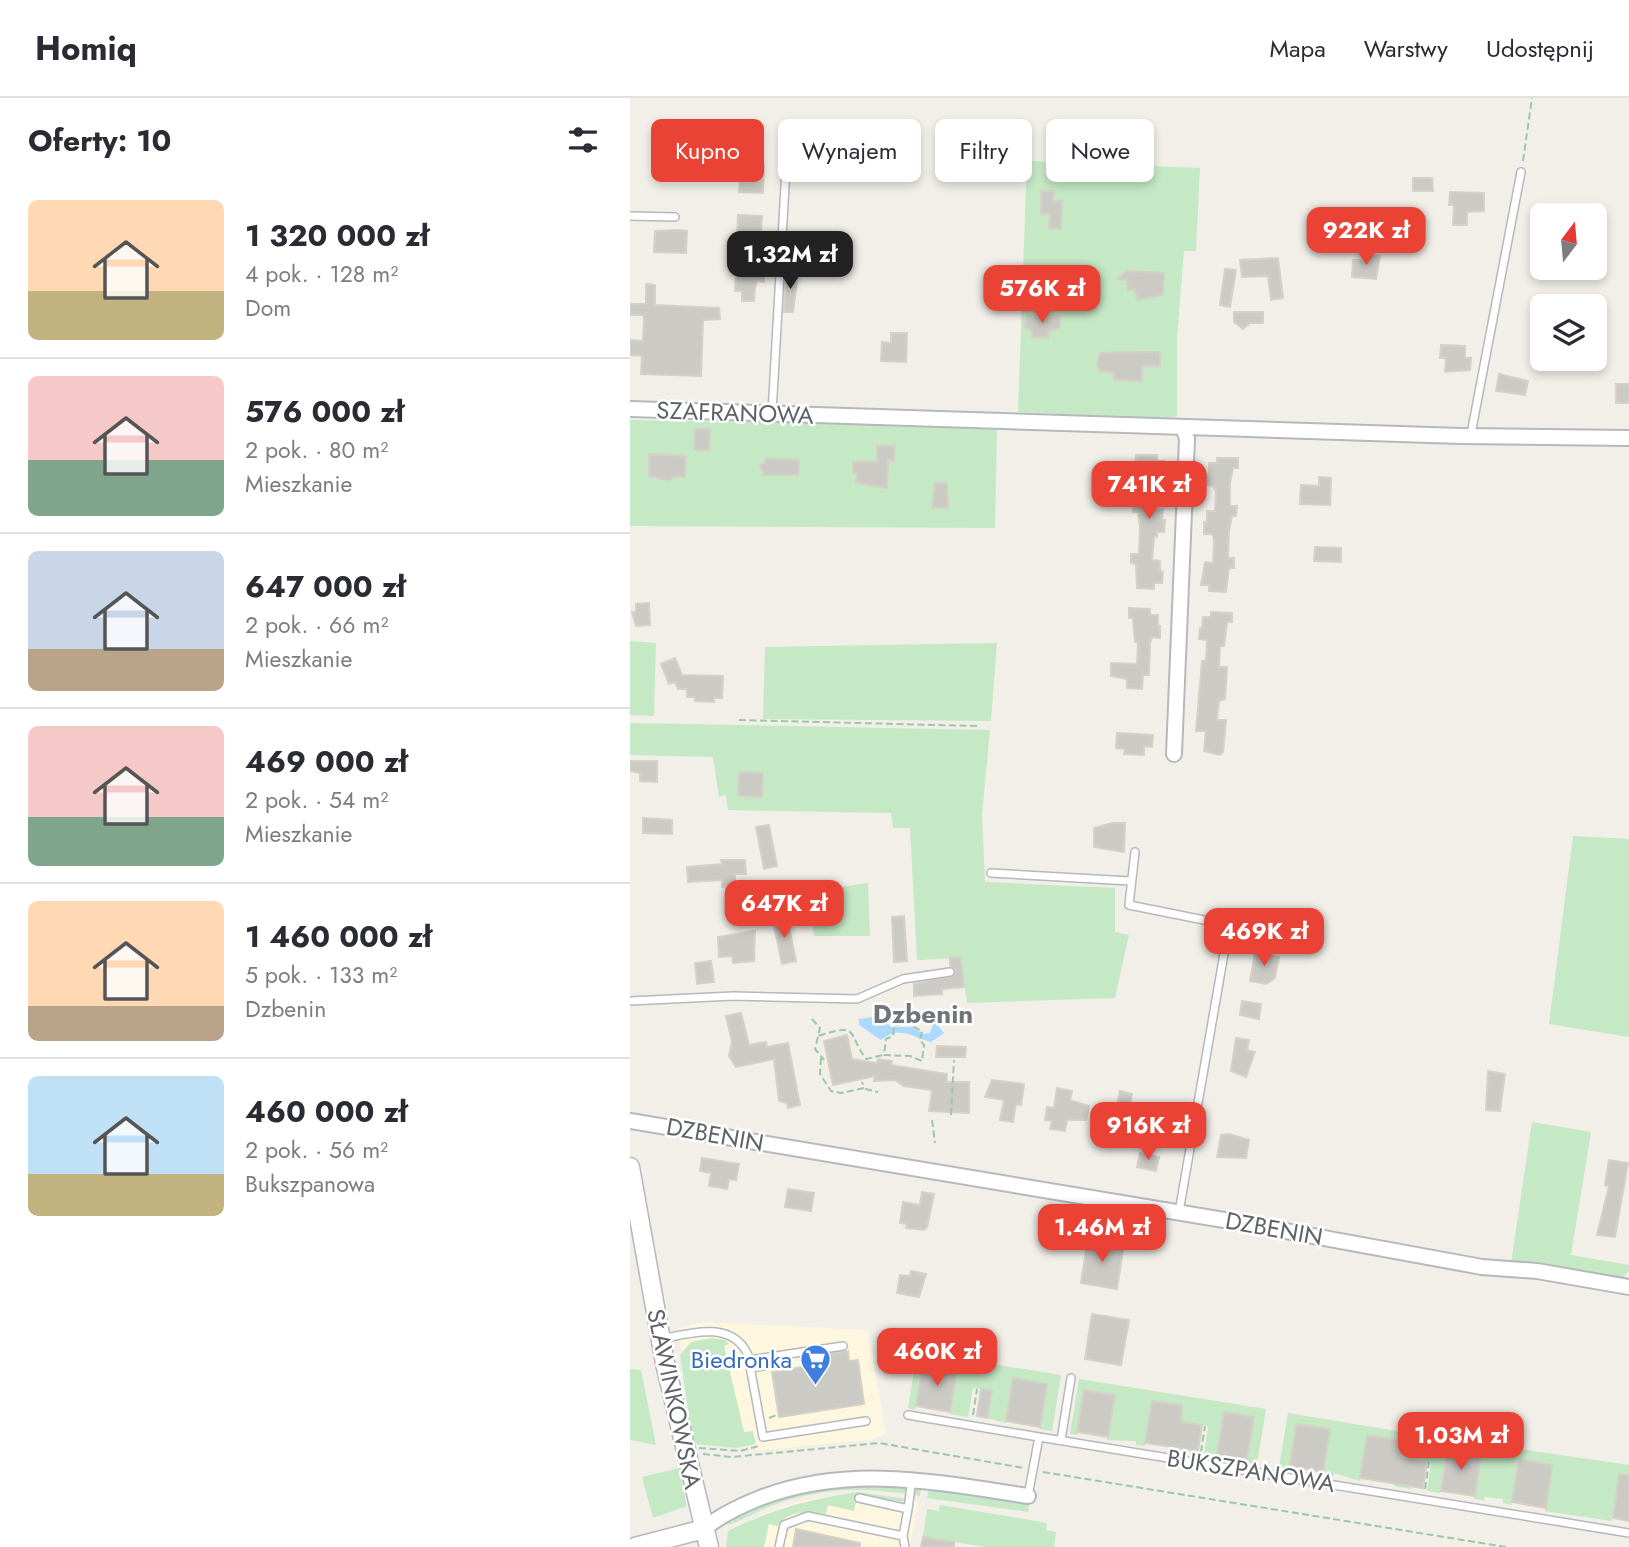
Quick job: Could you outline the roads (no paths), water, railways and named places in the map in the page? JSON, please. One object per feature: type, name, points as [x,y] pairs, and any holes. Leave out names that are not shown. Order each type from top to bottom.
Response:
[{"type":"street","name":"SZAFRANOWA","points":[[630,410],[1629,438]]},
{"type":"street","points":[[1174,754],[1187,439],[1183,427]]},
{"type":"street","name":"DZBENIN","points":[[630,1121],[1482,1267],[1537,1271],[1629,1287]]},
{"type":"street","name":"SŁAWINKOWSKA","points":[[630,1167],[660,1339],[709,1547]]},
{"type":"street","points":[[635,1547],[704,1529],[748,1503],[817,1481],[862,1477],[912,1479],[1028,1496]]},
{"type":"lane","points":[[1471,434],[1521,172]]},
{"type":"lane","points":[[772,414],[785,182]]},
{"type":"lane","points":[[630,216],[676,217]]},
{"type":"lane","points":[[1135,852],[1129,905],[1229,925],[1178,1213]]},
{"type":"lane","points":[[991,873],[1130,881]]},
{"type":"lane","points":[[630,1001],[733,996],[857,999],[867,998],[903,979],[950,972]]},
{"type":"lane","points":[[660,1339],[708,1330],[723,1332],[741,1344],[750,1364],[763,1437],[866,1421]]},
{"type":"lane","points":[[750,1364],[843,1346]]},
{"type":"lane","points":[[750,1364],[770,1365]]},
{"type":"lane","points":[[1061,1440],[1071,1378]]},
{"type":"lane","name":"BUKSZPANOWA","points":[[908,1415],[1629,1533]]},
{"type":"lane","points":[[1028,1496],[1039,1437]]},
{"type":"lane","points":[[905,1547],[903,1536],[912,1479]]},
{"type":"lane","points":[[859,1498],[908,1508]]},
{"type":"lane","points":[[779,1547],[785,1525],[808,1516],[903,1536]]},
{"type":"water","points":[[880,1016],[891,1027],[912,1027],[924,1034],[930,1033],[934,1021],[944,1033],[931,1042],[900,1033],[881,1040],[859,1025],[859,1019]]},
{"type":"place","name":"Biedronka","points":[[815,1387]]},
{"type":"district","name":"Dzbenin","points":[[923,1014]]}]
